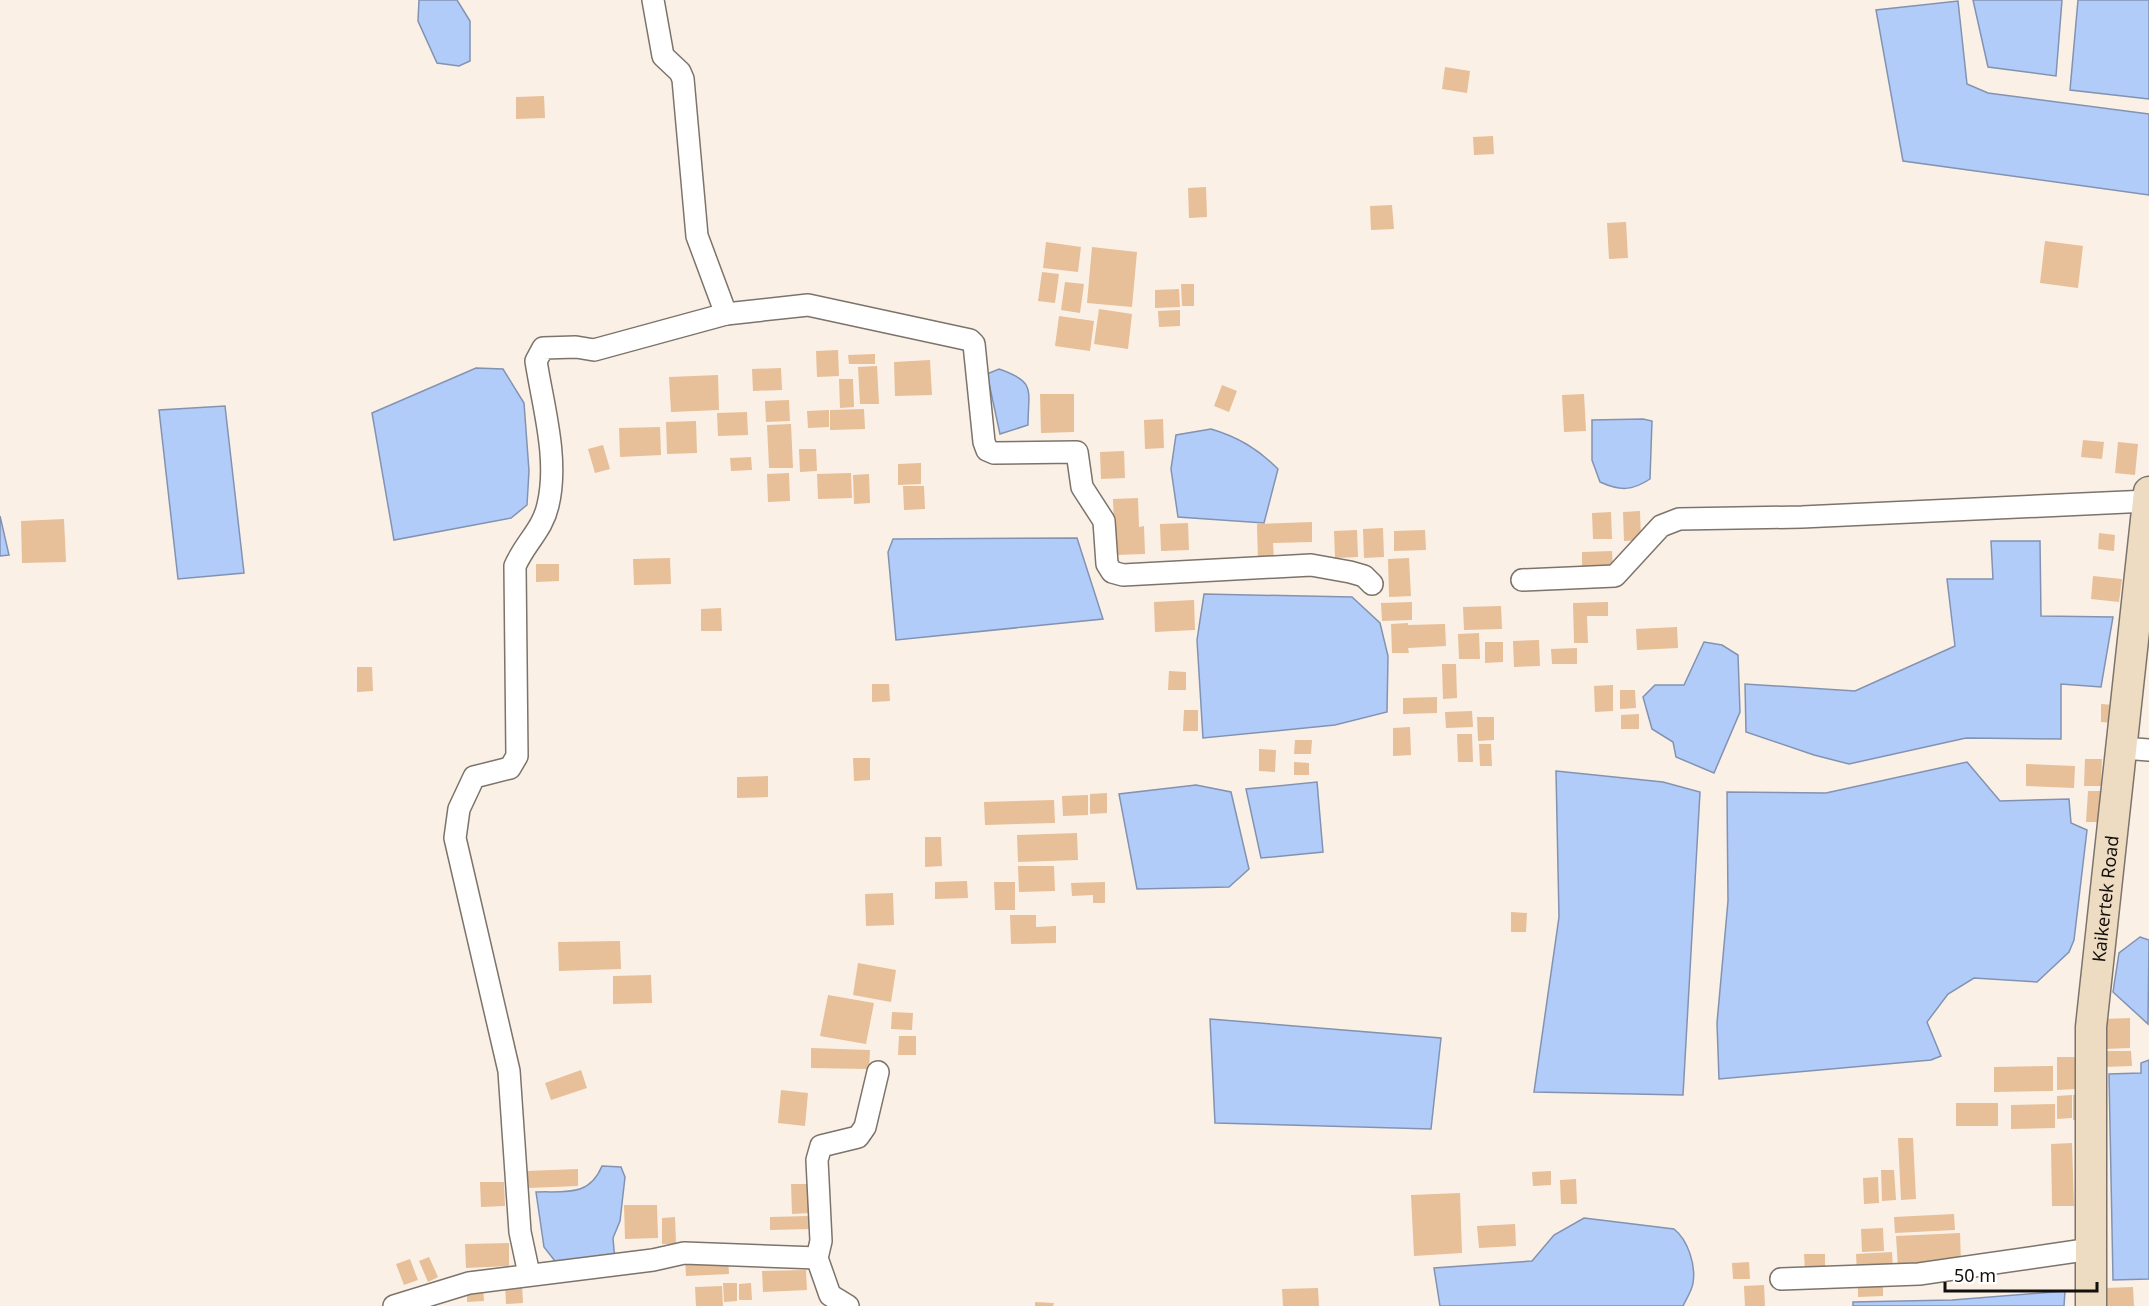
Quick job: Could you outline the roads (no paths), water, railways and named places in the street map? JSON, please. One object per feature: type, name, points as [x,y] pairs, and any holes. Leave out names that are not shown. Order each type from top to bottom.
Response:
[{"type":"main road","name":"Kaikertek Road","points":[[2091,1306],[2091,1027],[2136,749],[2149,497]]},
{"type":"street","points":[[653,0],[663,56],[680,72],[683,79],[697,236],[726,314]]},
{"type":"street","points":[[529,1274],[520,1232],[509,1071],[455,838],[459,809],[474,777],[510,768],[517,756],[515,566],[522,548],[538,532],[549,504],[552,458],[536,361],[543,348],[576,346],[594,350],[726,314],[808,305],[970,340],[974,344],[984,442],[987,450],[994,453],[1077,452],[1082,487],[1104,521],[1107,564],[1112,572],[1123,575],[1311,565],[1364,576],[1372,584]]},
{"type":"street","points":[[1522,580],[1615,576],[1661,526],[1679,519],[1802,517],[2149,497]]},
{"type":"street","points":[[848,1306],[830,1295],[817,1258],[821,1241],[817,1160],[821,1146],[858,1137],[865,1127],[878,1072]]},
{"type":"street","points":[[1781,1279],[1919,1274],[2091,1249]]},
{"type":"street","points":[[394,1306],[469,1283],[653,1260],[684,1253],[817,1258]]},
{"type":"water","points":[[419,0],[457,0],[470,21],[470,61],[459,66],[437,63],[418,21]]},
{"type":"water","points":[[1973,0],[2062,0],[2056,76],[1988,67]]},
{"type":"water","points":[[2078,0],[2149,0],[2149,99],[2070,90]]},
{"type":"water","points":[[1958,1],[1967,84],[1988,93],[2149,114],[2149,195],[1903,161],[1876,10]]},
{"type":"water","points":[[476,368],[503,369],[524,403],[529,471],[527,505],[511,518],[394,540],[372,413]]},
{"type":"water","points":[[999,369],[1020,378],[1025,383],[1029,395],[1028,425],[1000,434],[987,374]]},
{"type":"water","points":[[225,406],[244,573],[178,579],[159,410]]},
{"type":"water","points":[[1643,419],[1652,421],[1650,479],[1632,488],[1614,487],[1600,482],[1592,460],[1592,420]]},
{"type":"water","points":[[1211,429],[1247,444],[1278,469],[1264,523],[1178,517],[1171,469],[1176,435]]},
{"type":"water","points":[[0,516],[9,555],[0,556]]},
{"type":"water","points":[[1077,538],[1103,619],[896,640],[888,552],[893,539]]},
{"type":"water","points":[[1991,541],[2040,541],[2041,616],[2113,617],[2101,687],[2061,684],[2061,739],[1966,738],[1849,764],[1746,732],[1745,684],[1855,691],[1955,646],[1947,579],[1993,579]]},
{"type":"water","points":[[1204,594],[1352,597],[1380,623],[1388,656],[1387,712],[1335,725],[1203,738],[1197,640]]},
{"type":"water","points":[[1704,642],[1722,645],[1738,655],[1740,712],[1714,773],[1676,757],[1673,742],[1652,729],[1643,697],[1655,685],[1684,685]]},
{"type":"water","points":[[1967,762],[2000,801],[2069,799],[2071,823],[2087,830],[2074,940],[2069,952],[2037,982],[1974,978],[1948,994],[1927,1022],[1941,1056],[1931,1060],[1719,1079],[1717,1023],[1728,901],[1727,792],[1826,793]]},
{"type":"water","points":[[1556,771],[1663,782],[1700,792],[1683,1095],[1534,1092],[1559,917]]},
{"type":"water","points":[[1317,782],[1323,852],[1261,858],[1246,789]]},
{"type":"water","points":[[1196,785],[1231,792],[1249,869],[1229,887],[1137,889],[1119,794]]},
{"type":"water","points":[[2140,937],[2149,940],[2148,1024],[2113,992],[2119,953]]},
{"type":"water","points":[[1210,1019],[1441,1038],[1431,1129],[1215,1123]]},
{"type":"water","points":[[2149,1060],[2149,1279],[2113,1280],[2109,1074],[2141,1073],[2141,1063]]},
{"type":"water","points":[[602,1166],[621,1167],[625,1177],[620,1221],[613,1238],[615,1262],[558,1265],[544,1247],[536,1192],[567,1192],[583,1188],[597,1176]]},
{"type":"water","points":[[1584,1218],[1674,1229],[1690,1253],[1694,1276],[1683,1306],[1440,1306],[1434,1268],[1532,1261],[1554,1235]]},
{"type":"water","points":[[2065,1291],[2064,1306],[1853,1306],[1853,1302],[1952,1300]]}]
